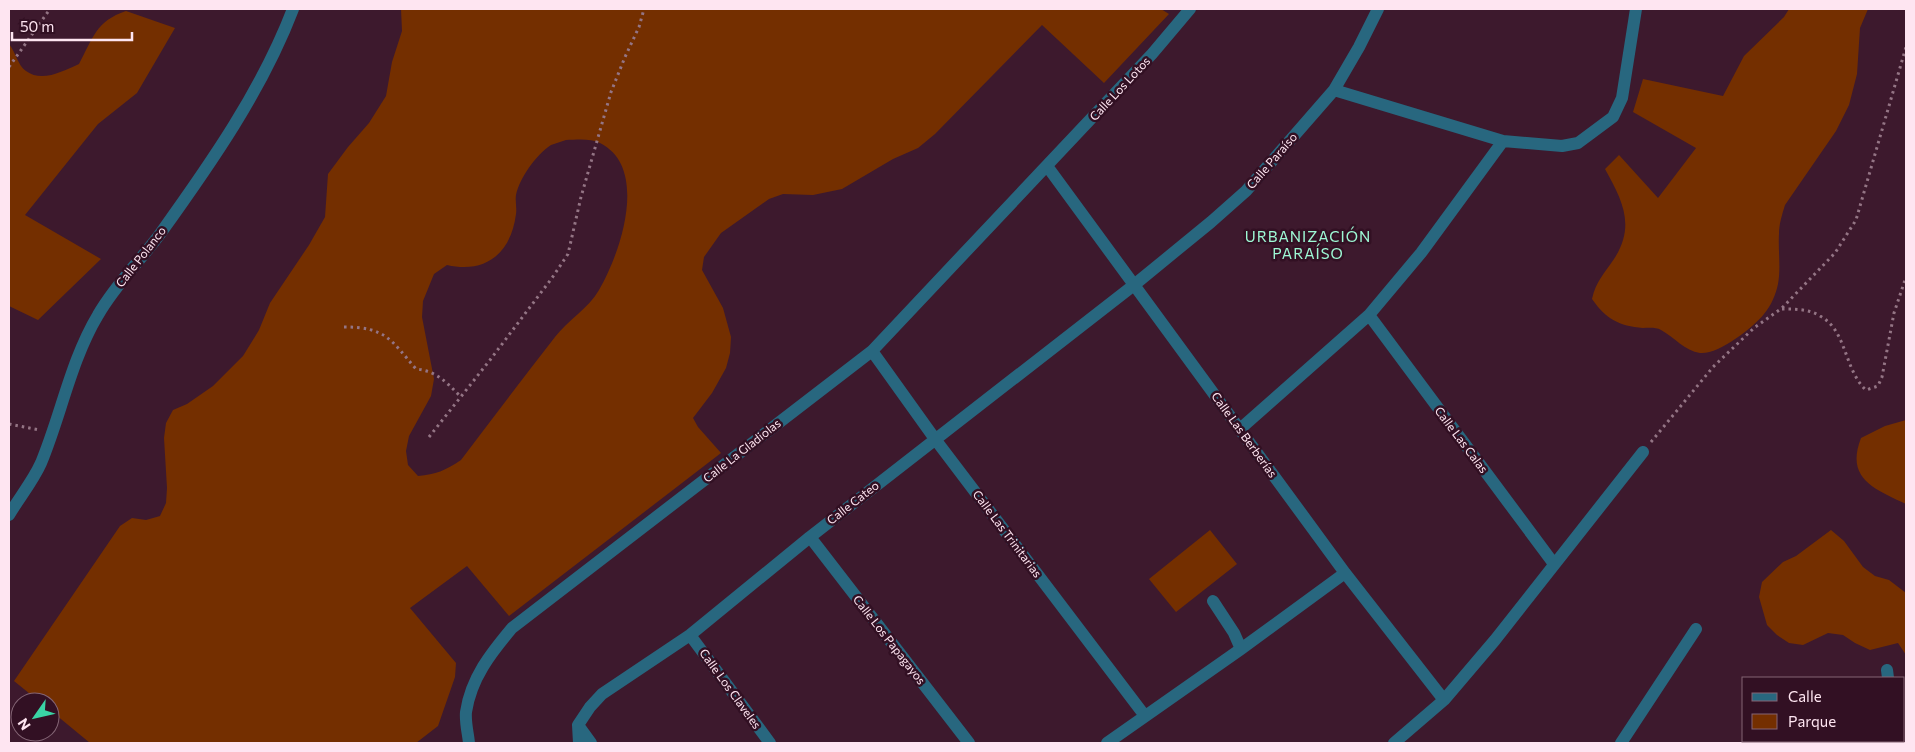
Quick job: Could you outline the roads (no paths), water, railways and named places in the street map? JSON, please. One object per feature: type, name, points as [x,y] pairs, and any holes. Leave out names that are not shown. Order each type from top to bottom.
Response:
[{"type":"street","name":"Calle Polanco","points":[[9,515],[40,466],[91,325],[103,306],[159,235],[236,123],[284,33],[293,9]]},
{"type":"street","name":"Calle Los Lotos","points":[[1047,166],[1152,54],[1190,9]]},
{"type":"street","name":"Calle Paraíso","points":[[1134,284],[1212,222],[1246,191],[1334,90],[1378,9]]},
{"type":"street","points":[[1334,90],[1503,141],[1562,146],[1578,143],[1613,117],[1622,98],[1636,9]]},
{"type":"street","points":[[1240,429],[1369,315],[1421,253],[1503,141]]},
{"type":"street","name":"Calle Las Berberías","points":[[1047,166],[1345,573],[1444,700]]},
{"type":"street","name":"Calle La Gladiolas","points":[[469,743],[466,714],[473,683],[492,652],[512,628],[872,352],[1047,166]]},
{"type":"street","name":"Calle Cateo","points":[[578,725],[590,707],[602,694],[690,635],[935,438],[1134,284]]},
{"type":"street","name":"Calle Las Calas","points":[[1369,315],[1554,564]]},
{"type":"street","name":"Calle Las Trinitarias","points":[[872,352],[1145,716]]},
{"type":"street","points":[[1394,743],[1444,700],[1643,452]]},
{"type":"street","name":"Calle Los Papagayos","points":[[810,537],[969,743]]},
{"type":"street","points":[[1107,743],[1345,573]]},
{"type":"street","points":[[1213,602],[1234,633],[1241,649]]},
{"type":"street","points":[[1621,743],[1696,629]]},
{"type":"street","name":"Calle Los Claveles","points":[[690,635],[770,743]]},
{"type":"street","points":[[578,725],[580,743]]},
{"type":"street","points":[[578,725],[591,743]]},
{"type":"district","name":"URBANIZACIÓN PARAÍSO","points":[[1308,246]]}]
